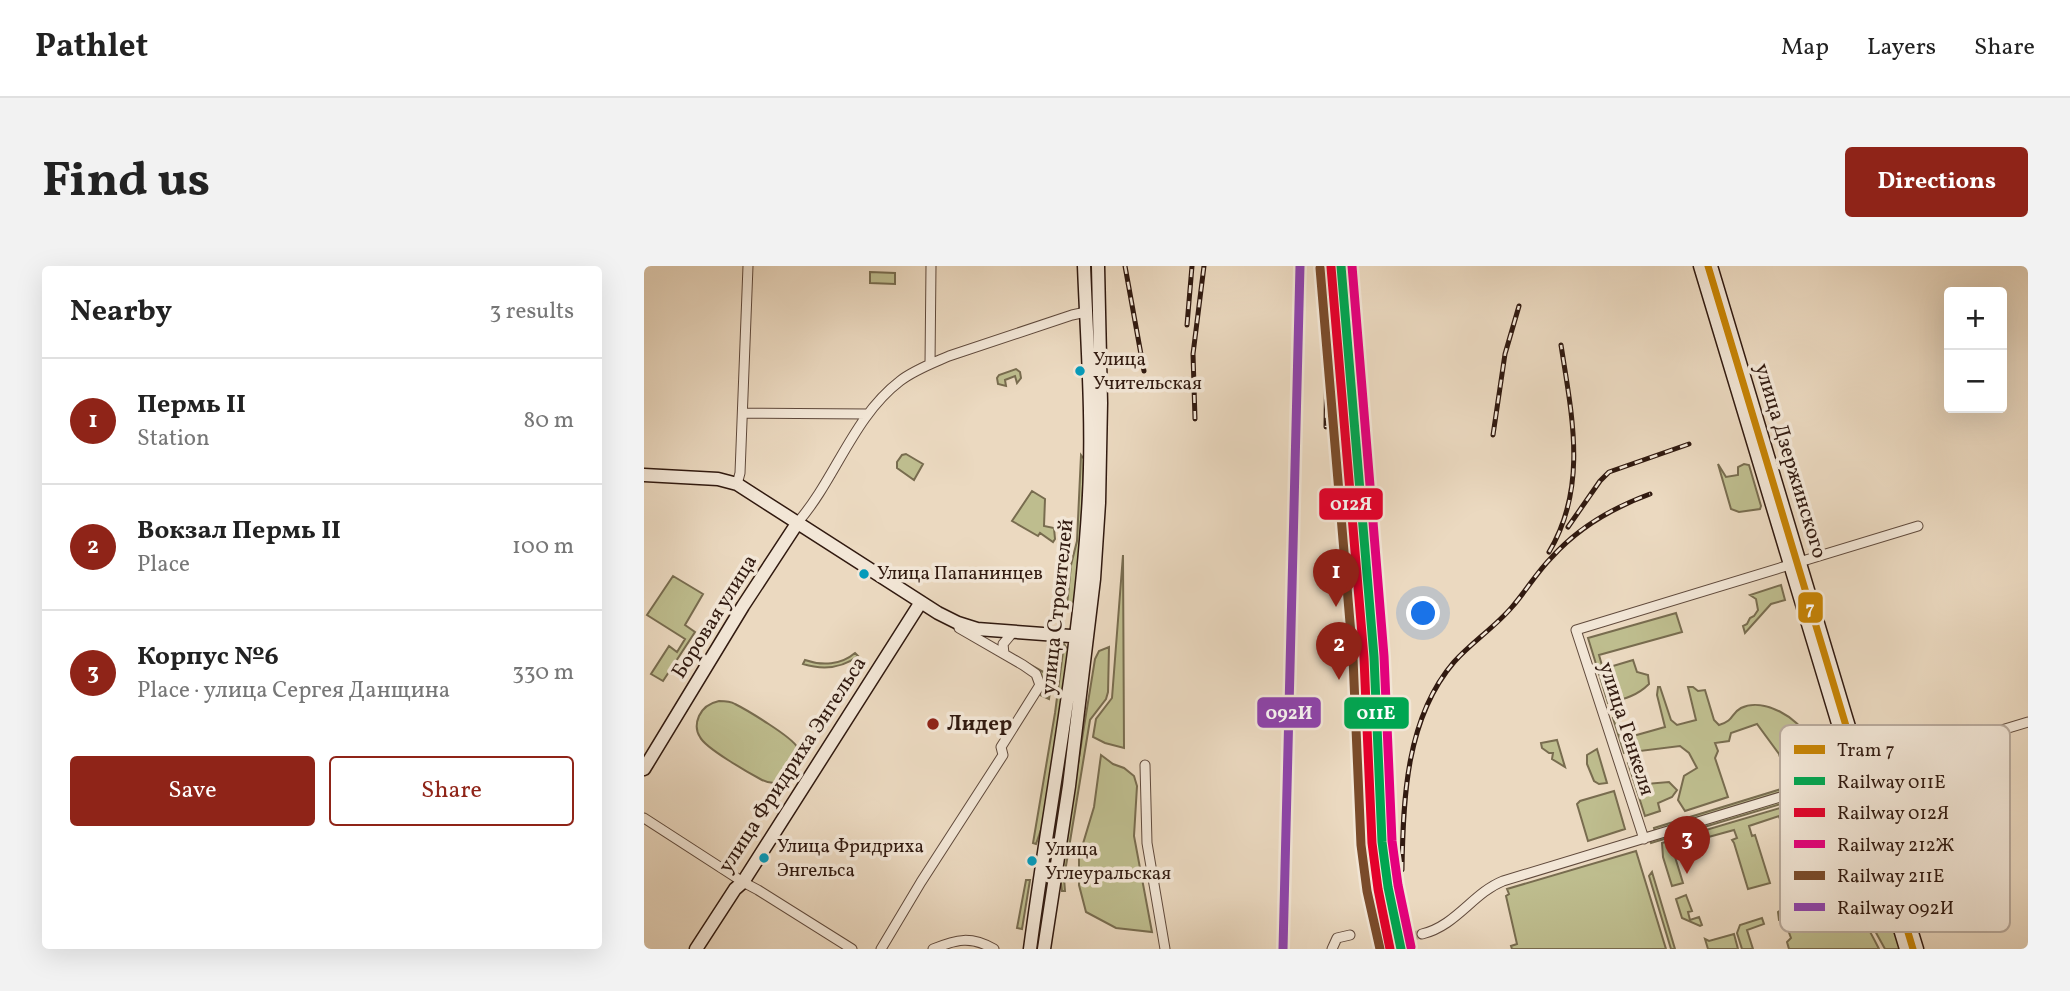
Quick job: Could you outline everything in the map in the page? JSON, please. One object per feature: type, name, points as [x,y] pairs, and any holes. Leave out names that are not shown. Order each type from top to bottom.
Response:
[{"type":"main road","name":"улица Строителей","points":[[1044,949],[1069,786],[1082,637],[1080,608],[1089,493],[1090,441],[1084,266]]},
{"type":"main road","name":"улица Строителей","points":[[1030,949],[1095,568],[1101,403],[1098,266]]},
{"type":"main road","name":"улица Дзержинского","points":[[1700,266],[1795,563]]},
{"type":"main road","name":"улица Дзержинского","points":[[1712,266],[1843,725]]},
{"type":"main road","points":[[644,475],[718,479],[737,484],[947,618],[967,626],[1082,637]]},
{"type":"main road","name":"Боровая улица","points":[[644,769],[798,522]]},
{"type":"main road","name":"улица Фридриха Энгельса","points":[[696,949],[735,889],[743,882],[922,602]]},
{"type":"main road","name":"улица Дзержинского","points":[[1901,932],[1906,949]]},
{"type":"main road","name":"улица Дзержинского","points":[[1911,932],[1917,949]]},
{"type":"main road","points":[[1018,949],[1032,934]]},
{"type":"street","points":[[737,484],[740,473],[748,266]]},
{"type":"street","points":[[930,364],[931,266]]},
{"type":"street","points":[[798,522],[873,406],[901,380],[930,364],[1086,312]]},
{"type":"street","points":[[743,413],[868,414]]},
{"type":"street","points":[[1795,563],[1918,526]]},
{"type":"street","name":"улица Генкеля","points":[[1644,839],[1576,630],[1795,563]]},
{"type":"street","points":[[881,949],[1003,755],[1001,747],[1040,685],[1036,674],[947,618]]},
{"type":"street","points":[[991,647],[997,639],[993,630]]},
{"type":"street","points":[[1004,654],[1003,644],[1013,632]]},
{"type":"street","points":[[2010,727],[2028,722]]},
{"type":"street","points":[[1145,765],[1147,843],[1165,949]]},
{"type":"street","points":[[1422,934],[1451,922],[1497,884],[1780,797]]},
{"type":"street","points":[[644,818],[852,949]]},
{"type":"street","points":[[1332,949],[1337,938],[1350,935]]},
{"type":"street","points":[[933,949],[970,939],[994,949]]},
{"type":"shaded area","points":[[870,272],[895,273],[895,284],[870,283]]},
{"type":"shaded area","points":[[1016,369],[1021,378],[1017,383],[1015,376],[1005,380],[1006,386],[998,384],[999,375]]},
{"type":"shaded area","points":[[906,454],[923,464],[914,480],[897,468],[897,462]]},
{"type":"shaded area","points":[[1081,455],[1084,459],[1082,513],[1075,605],[1067,605],[1071,565],[1077,541]]},
{"type":"shaded area","points":[[1718,464],[1726,477],[1738,475],[1738,467],[1749,465],[1760,509],[1739,512],[1731,509]]},
{"type":"shaded area","points":[[1032,491],[1045,499],[1044,526],[1054,528],[1053,542],[1012,521]]},
{"type":"shaded area","points":[[1123,555],[1124,748],[1093,737],[1096,719],[1112,698]]},
{"type":"shaded area","points":[[673,576],[703,594],[685,625],[695,632],[663,681],[651,674],[669,646],[677,652],[685,639],[647,615]]},
{"type":"shaded area","points":[[1781,585],[1785,600],[1771,604],[1745,633],[1743,626],[1758,610],[1756,599],[1750,595]]},
{"type":"shaded area","points":[[1676,613],[1682,632],[1599,655],[1603,669],[1633,660],[1637,672],[1648,675],[1649,684],[1640,691],[1608,703],[1588,638]]},
{"type":"shaded area","points":[[1064,644],[1070,653],[1046,815],[1036,844],[1033,843]]},
{"type":"shaded area","points":[[1109,647],[1108,692],[1106,699],[1090,720],[1064,878],[1065,891],[1062,891],[1060,875],[1095,659],[1099,651]]},
{"type":"shaded area","points":[[855,653],[858,656],[838,666],[825,668],[803,664],[805,660],[825,664],[838,662]]},
{"type":"shaded area","points":[[1027,663],[1047,674],[1053,671],[1049,699],[1040,695],[1042,689]]},
{"type":"shaded area","points":[[1660,687],[1671,720],[1677,725],[1696,720],[1688,687],[1693,687],[1698,691],[1705,690],[1714,720],[1719,725],[1728,721],[1741,708],[1760,705],[1780,712],[1798,725],[1780,725],[1780,757],[1757,724],[1731,733],[1729,741],[1715,743],[1718,751],[1715,758],[1728,797],[1685,811],[1678,800],[1684,776],[1697,768],[1689,753],[1680,746],[1624,753],[1613,718],[1618,717],[1626,738],[1665,727],[1657,695]]},
{"type":"shaded area","points":[[719,701],[731,702],[741,707],[769,724],[797,747],[799,763],[792,776],[778,783],[762,780],[704,742],[697,730],[699,716],[707,706]]},
{"type":"shaded area","points":[[1557,740],[1565,767],[1552,759],[1553,753],[1542,748],[1541,743]]},
{"type":"shaded area","points":[[1597,749],[1607,783],[1599,784],[1594,781],[1587,764],[1587,755]]},
{"type":"shaded area","points":[[1101,755],[1134,776],[1137,786],[1134,836],[1152,932],[1116,928],[1086,912],[1079,885],[1079,857],[1094,807]]},
{"type":"shaded area","points":[[1631,762],[1633,768],[1641,769],[1646,784],[1669,782],[1677,790],[1672,797],[1658,803],[1660,811],[1645,816],[1628,763]]},
{"type":"shaded area","points":[[1780,789],[1780,794],[1655,832],[1654,828]]},
{"type":"shaded area","points":[[1614,791],[1625,829],[1588,841],[1577,804]]},
{"type":"shaded area","points":[[1780,801],[1780,804],[1651,843],[1650,840]]},
{"type":"shaded area","points":[[1780,808],[1780,819],[1779,816],[1749,826],[1752,836],[1755,835],[1770,883],[1748,889],[1732,840],[1737,838],[1734,830],[1672,847],[1683,883],[1672,886],[1663,857],[1662,843]]},
{"type":"shaded area","points":[[1636,851],[1666,949],[1512,949],[1511,946],[1517,944],[1506,896],[1509,894],[1507,889]]},
{"type":"shaded area","points":[[1652,872],[1675,949],[1671,949],[1649,876]]},
{"type":"shaded area","points":[[1026,880],[1030,880],[1022,929],[1017,928]]},
{"type":"shaded area","points":[[1686,895],[1692,911],[1688,912],[1690,920],[1699,917],[1700,926],[1682,918],[1676,899]]},
{"type":"shaded area","points":[[1762,918],[1764,924],[1747,930],[1753,949],[1742,949],[1737,933],[1740,925]]},
{"type":"shaded area","points":[[1789,932],[1870,932],[1879,949],[1789,949],[1787,942],[1791,938]]},
{"type":"shaded area","points":[[1876,932],[1895,932],[1900,949],[1885,949]]},
{"type":"shaded area","points":[[1734,934],[1738,949],[1708,949],[1705,939],[1709,941]]},
{"type":"tunnel","points":[[1389,941],[1422,934]]},
{"type":"railway","points":[[1125,266],[1144,371]]},
{"type":"railway","points":[[1187,325],[1192,266]]},
{"type":"railway","points":[[1195,419],[1193,354],[1204,266]]},
{"type":"railway","points":[[1323,266],[1327,340],[1326,427]]},
{"type":"railway","points":[[1493,435],[1505,354],[1519,306]]},
{"type":"railway","points":[[1549,552],[1561,527],[1573,477],[1572,425],[1561,345]]},
{"type":"railway","points":[[1568,527],[1609,472],[1689,444]]},
{"type":"railway","points":[[1402,870],[1410,760],[1426,708],[1438,684],[1454,662],[1512,607],[1541,569],[1573,536],[1622,506],[1650,494]]},
{"type":"tram line","name":"7","points":[[1708,266],[1846,725]]},
{"type":"tram line","name":"7","points":[[1908,932],[1913,949]]},
{"type":"rail line","name":"092И","points":[[1283,949],[1300,266]]},
{"type":"rail line","name":"011Е","points":[[1341,266],[1374,657],[1382,842],[1401,949]]},
{"type":"rail line","name":"212Ж","points":[[1352,266],[1384,656],[1392,841],[1411,947]]},
{"type":"rail line","name":"012Я","points":[[1331,267],[1364,658],[1372,843],[1390,949]]},
{"type":"rail line","name":"211Е","points":[[1320,268],[1353,658],[1361,845],[1367,891],[1380,949]]},
{"type":"place","name":"Улица Учительская","points":[[1080,371]]},
{"type":"place","name":"Улица Папанинцев","points":[[864,574]]},
{"type":"place","name":"Пермь II","points":[[1336,607]]},
{"type":"place","name":"Вокзал Пермь II","points":[[1339,680]]},
{"type":"place","name":"Лидер","points":[[933,724]]},
{"type":"place","name":"Улица Фридриха Энгельса","points":[[764,858]]},
{"type":"place","name":"Улица Углеуральская","points":[[1032,861]]},
{"type":"place","name":"Корпус №6","points":[[1687,874]]}]
